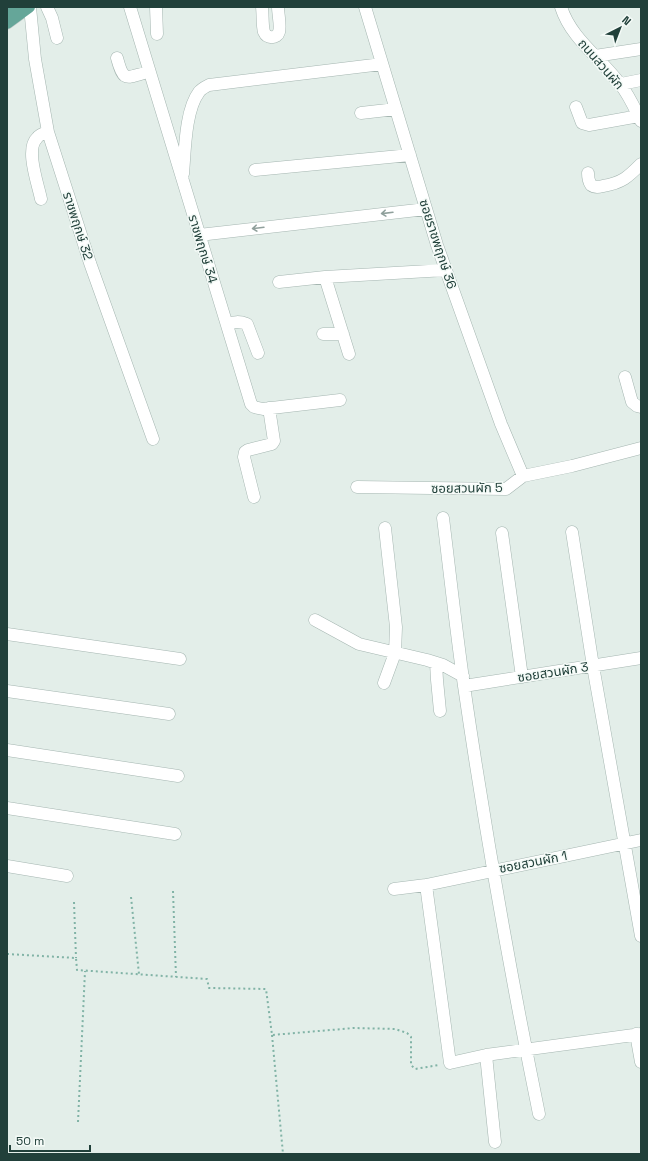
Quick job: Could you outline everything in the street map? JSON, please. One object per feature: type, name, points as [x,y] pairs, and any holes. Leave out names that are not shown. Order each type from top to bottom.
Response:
[{"type":"main road","points":[[7,10],[12,7]]},
{"type":"main road","points":[[7,23],[30,7]]},
{"type":"street","name":"ราชพฤกษ์ 32","points":[[30,7],[35,59],[48,132],[90,263],[153,439]]},
{"type":"street","points":[[47,7],[52,18],[57,38]]},
{"type":"street","name":"ราชพฤกษ์ 34","points":[[130,7],[182,182],[251,404],[257,408],[269,408],[340,400]]},
{"type":"street","points":[[156,7],[157,34]]},
{"type":"street","points":[[262,7],[264,33],[273,37],[277,36],[280,31],[278,7]]},
{"type":"street","name":"ซอยราชพฤกษ์ 36","points":[[365,7],[446,270],[500,424],[523,476]]},
{"type":"street","name":"ถนนสวนผัก","points":[[561,7],[571,29],[621,84],[640,119]]},
{"type":"street","points":[[595,56],[641,49]]},
{"type":"street","points":[[116,58],[124,76],[128,77],[149,72]]},
{"type":"street","points":[[182,182],[188,124],[194,100],[200,91],[209,85],[382,64]]},
{"type":"street","points":[[621,84],[641,80]]},
{"type":"street","points":[[576,107],[582,122],[589,125],[640,119]]},
{"type":"street","points":[[361,114],[396,109]]},
{"type":"street","points":[[42,199],[32,156],[32,144],[37,137],[48,132]]},
{"type":"street","points":[[255,170],[410,155]]},
{"type":"street","points":[[588,173],[592,186],[614,185],[621,182],[641,164]]},
{"type":"street","points":[[199,235],[426,209]]},
{"type":"street","points":[[279,282],[324,277],[446,270]]},
{"type":"street","points":[[324,277],[349,354]]},
{"type":"street","points":[[227,324],[241,322],[247,324],[258,353]]},
{"type":"street","points":[[323,334],[343,334]]},
{"type":"street","points":[[625,377],[632,402],[637,406],[641,406]]},
{"type":"street","points":[[254,497],[244,452],[272,444],[274,441],[269,408]]},
{"type":"street","name":"ซอยสวนผัก 5","points":[[357,487],[506,489],[523,476],[572,466],[641,448]]},
{"type":"street","points":[[443,518],[464,681],[493,870],[539,1114]]},
{"type":"street","points":[[384,683],[395,652],[396,627],[385,528]]},
{"type":"street","points":[[572,532],[593,666],[641,936]]},
{"type":"street","points":[[502,533],[522,677]]},
{"type":"street","points":[[314,620],[359,644],[443,665],[464,681]]},
{"type":"street","points":[[7,634],[180,659]]},
{"type":"street","name":"ซอยสวนผัก 3","points":[[464,681],[522,677],[641,658]]},
{"type":"street","points":[[436,663],[436,680],[440,711]]},
{"type":"street","points":[[7,691],[169,714]]},
{"type":"street","points":[[7,750],[178,776]]},
{"type":"street","points":[[7,808],[175,834]]},
{"type":"street","name":"ซอยสวนผัก 1","points":[[394,889],[426,884],[641,840]]},
{"type":"street","points":[[7,866],[67,876]]},
{"type":"street","points":[[426,884],[450,1063],[486,1055],[638,1034],[641,1062]]},
{"type":"street","points":[[486,1055],[495,1142]]},
{"type":"path","points":[[173,891],[176,977]]},
{"type":"path","points":[[131,897],[139,974]]},
{"type":"path","points":[[74,902],[77,970],[207,980],[209,988],[266,989],[272,1035],[283,1154]]},
{"type":"path","points":[[7,954],[76,958]]},
{"type":"path","points":[[78,1122],[86,971]]},
{"type":"path","points":[[272,1035],[354,1028],[395,1029],[407,1033],[411,1037],[411,1065],[415,1068],[450,1063]]}]
